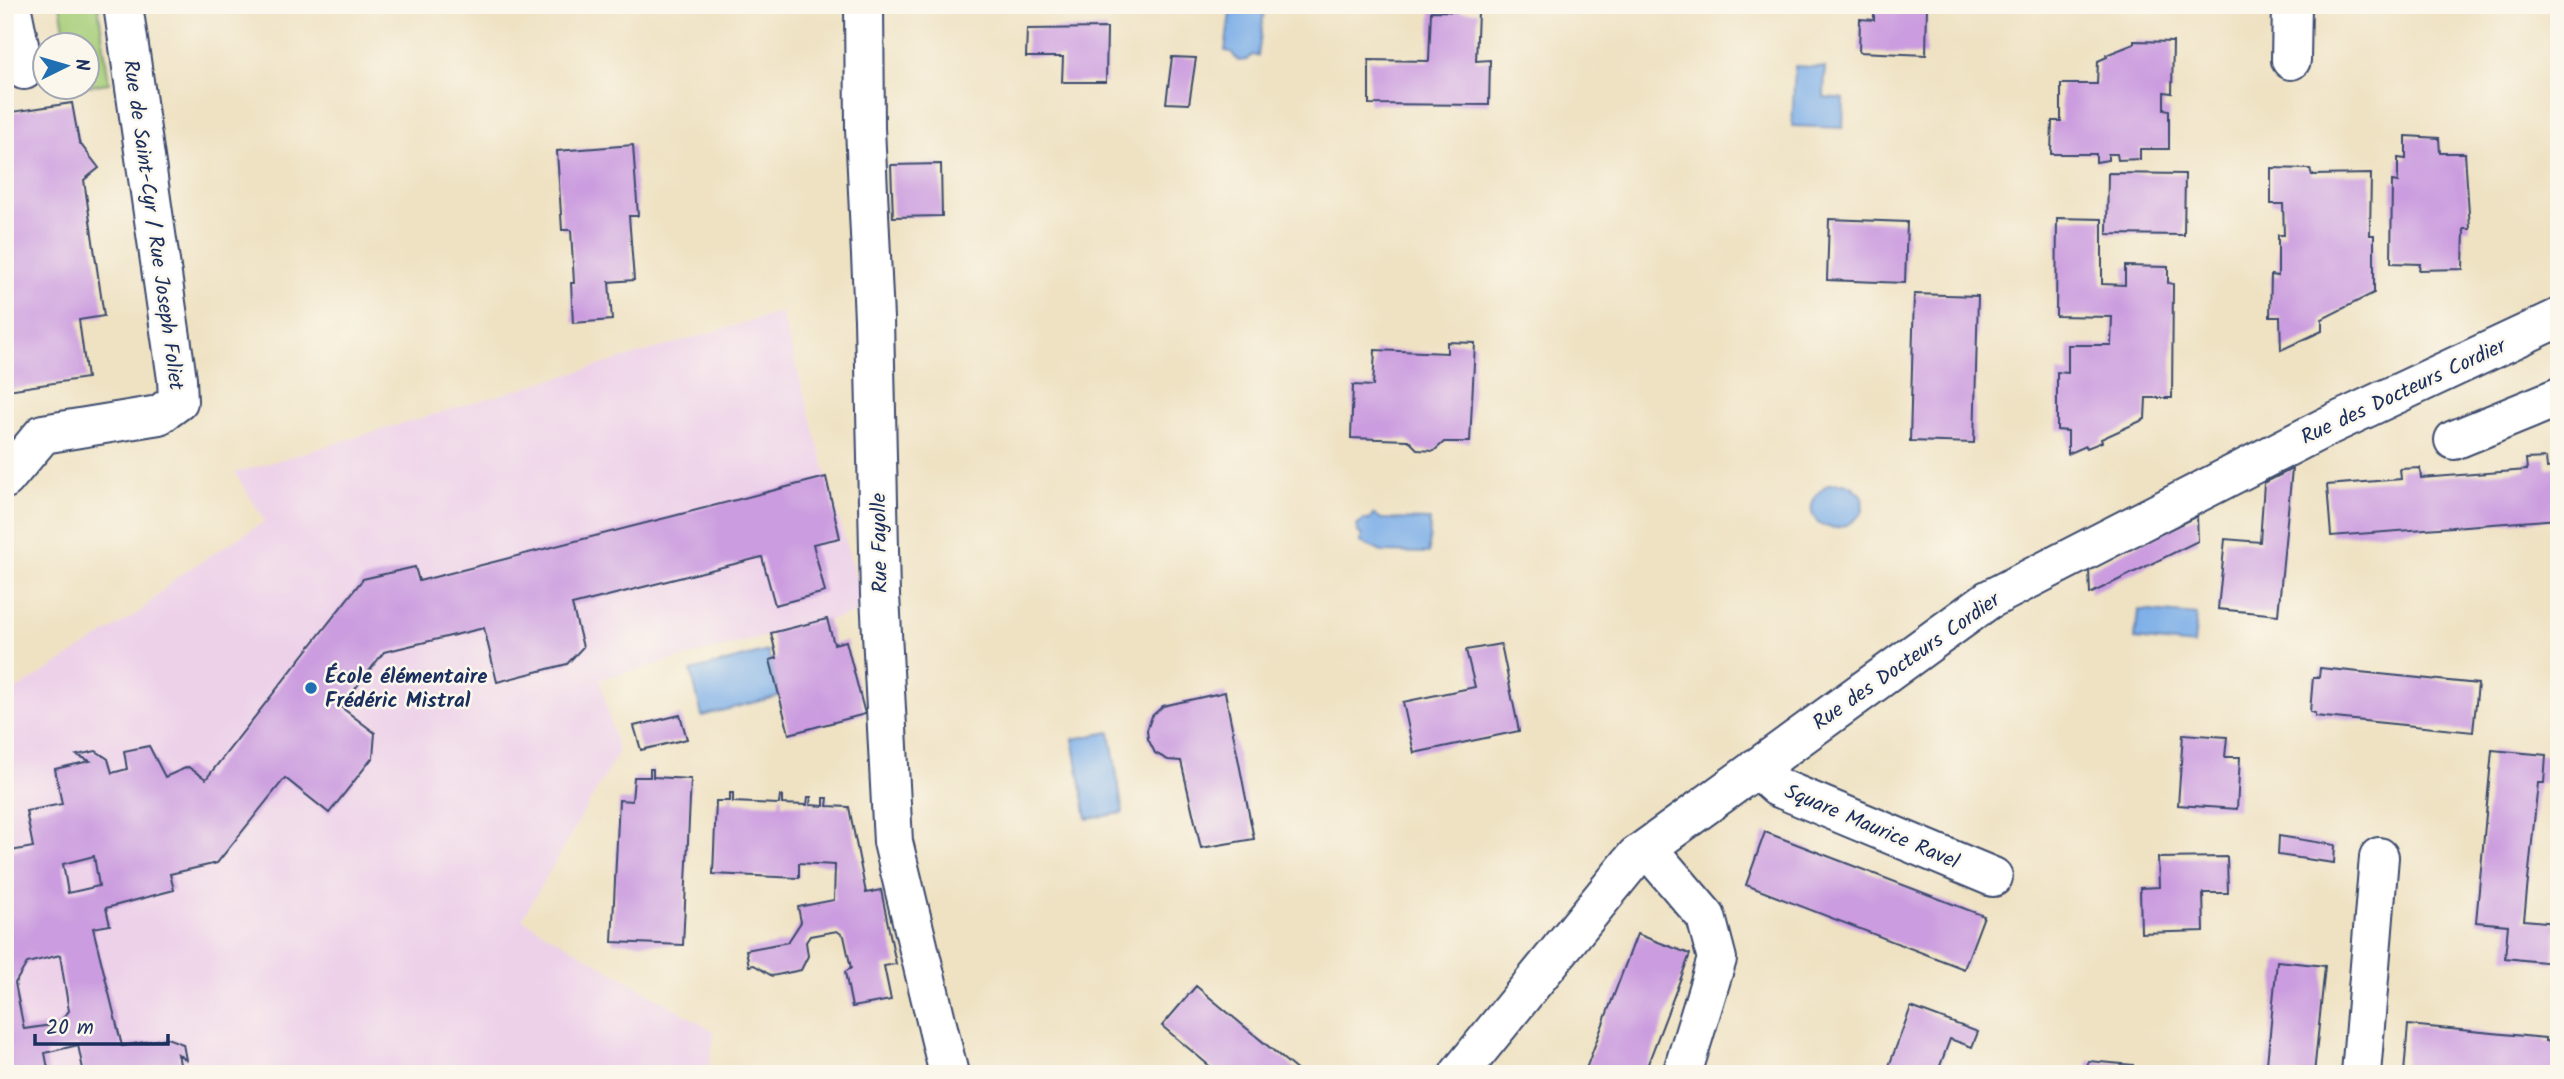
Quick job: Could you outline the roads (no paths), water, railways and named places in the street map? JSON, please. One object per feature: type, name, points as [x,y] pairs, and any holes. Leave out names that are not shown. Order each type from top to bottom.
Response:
[{"type":"street","points":[[11,5],[24,71]]},
{"type":"street","name":"Rue de Saint-Cyr / Rue Joseph Foliet","points":[[5,480],[43,434],[159,415],[178,401],[123,5]]},
{"type":"street","name":"Rue Fayolle","points":[[864,5],[865,128],[874,319],[880,595],[892,842],[949,1074]]},
{"type":"street","points":[[2291,60],[2292,5]]},
{"type":"street","name":"Rue des Docteurs Cordier","points":[[1459,1074],[1636,856],[1988,600],[2328,426],[2559,317]]},
{"type":"street","points":[[2454,440],[2559,397]]},
{"type":"street","name":"Square Maurice Ravel","points":[[1756,768],[1777,787],[1993,877]]},
{"type":"street","points":[[1647,848],[1706,917],[1717,959],[1682,1074]]},
{"type":"street","points":[[2361,1074],[2379,857]]},
{"type":"water","points":[[1231,5],[1265,5],[1258,56],[1252,55],[1247,60],[1238,61],[1231,52],[1225,51]]},
{"type":"water","points":[[1795,66],[1825,68],[1824,97],[1844,99],[1843,128],[1792,126]]},
{"type":"water","points":[[1843,483],[1852,486],[1862,495],[1863,511],[1852,522],[1840,527],[1819,523],[1813,516],[1812,506],[1816,495],[1828,484]]},
{"type":"water","points":[[1373,514],[1382,519],[1430,520],[1429,553],[1382,552],[1360,542],[1362,536],[1357,526],[1364,519],[1370,520]]},
{"type":"water","points":[[2138,610],[2197,615],[2194,645],[2135,639]]},
{"type":"water","points":[[768,651],[779,696],[702,716],[691,671]]},
{"type":"water","points":[[1110,732],[1123,813],[1087,819],[1073,739]]},
{"type":"place","name":"École élémentaire Frédéric Mistral","points":[[311,688]]}]
